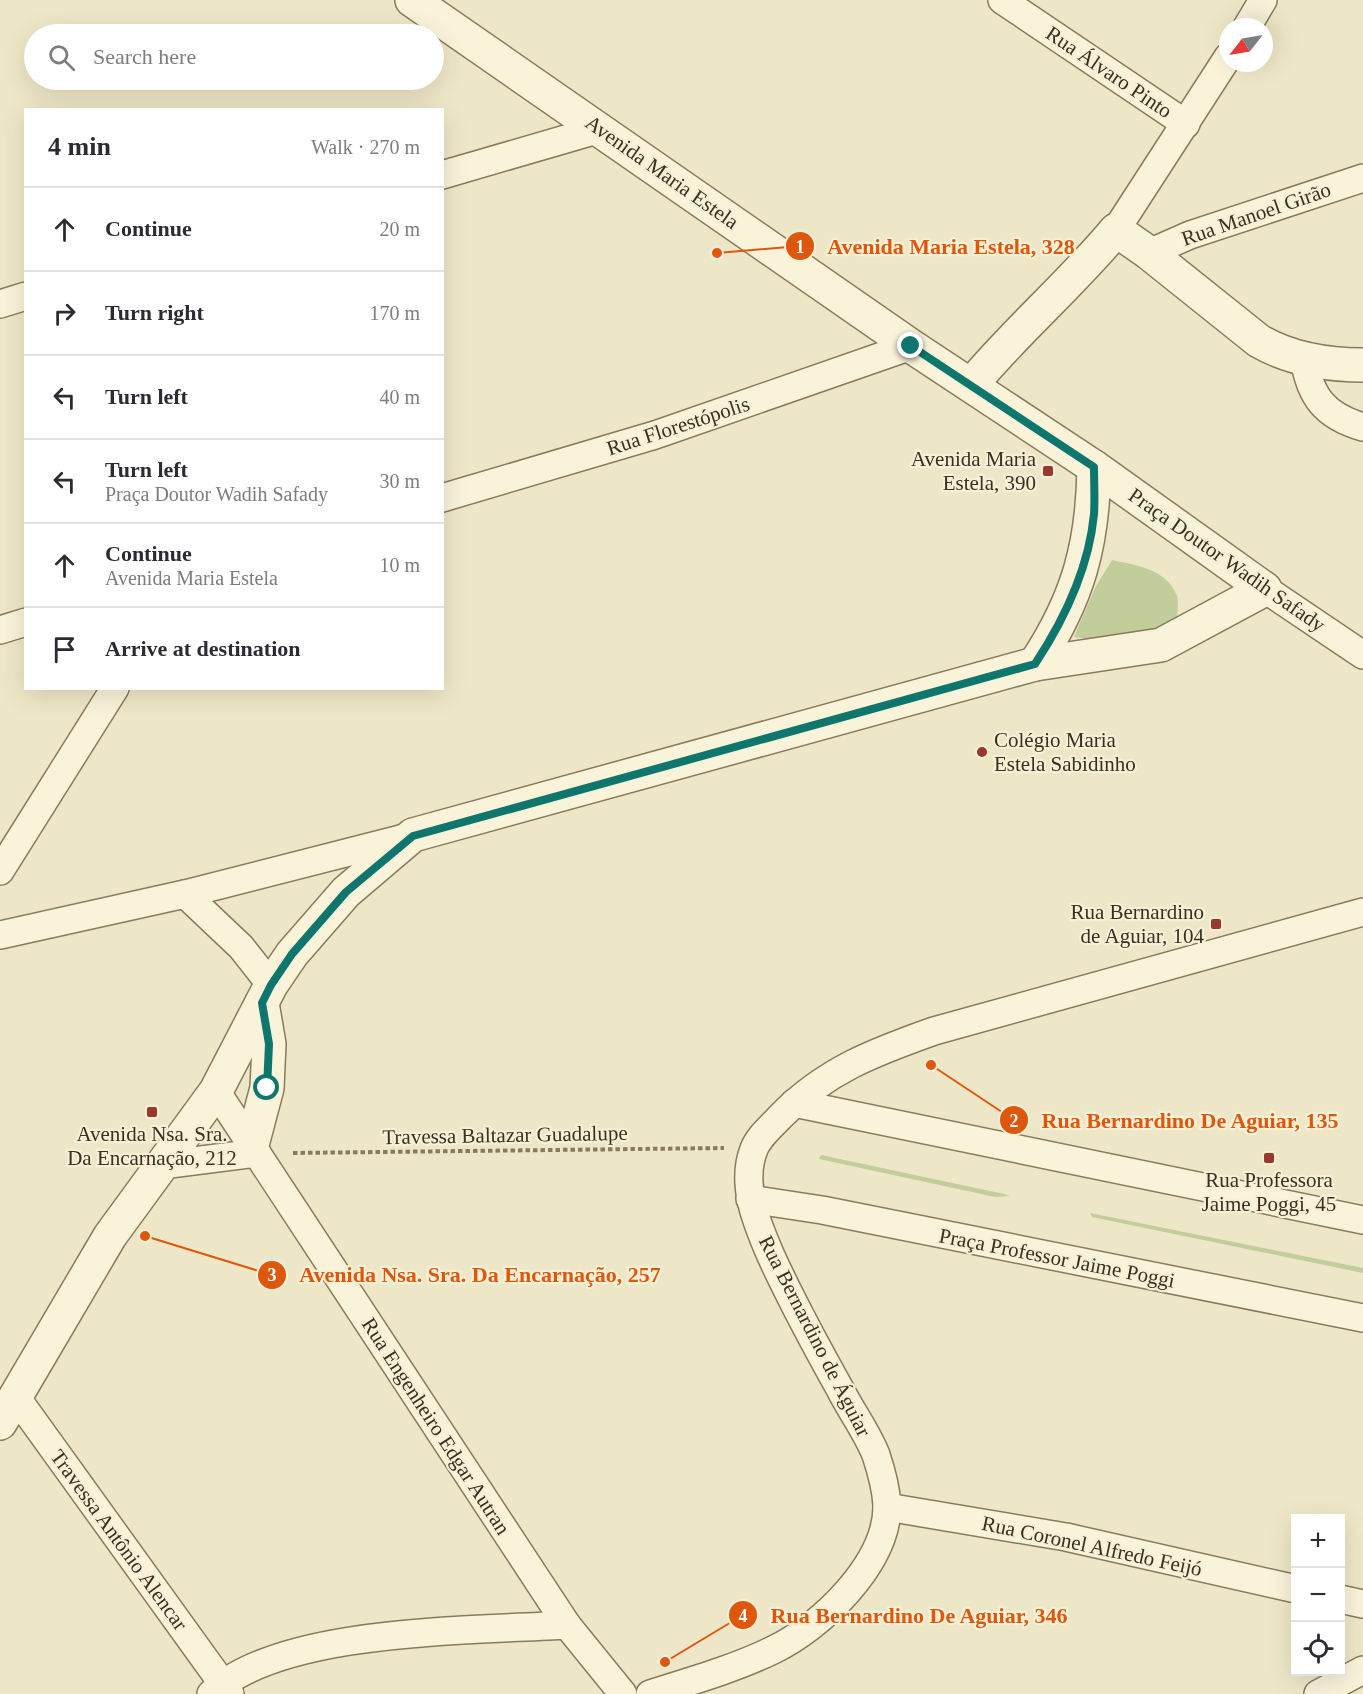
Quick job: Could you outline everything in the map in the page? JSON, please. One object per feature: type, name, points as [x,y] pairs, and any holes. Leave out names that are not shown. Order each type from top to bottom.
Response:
[{"type":"street","name":"Avenida Maria Estela","points":[[412,0],[911,346],[972,384]]},
{"type":"street","name":"Rua Álvaro Pinto","points":[[1002,0],[1186,124]]},
{"type":"street","points":[[1252,18],[1263,0]]},
{"type":"street","points":[[972,384],[1000,351],[1083,269],[1116,230],[1219,71]]},
{"type":"street","points":[[444,174],[600,129]]},
{"type":"street","name":"Rua Manoel Girão","points":[[1149,253],[1199,232],[1363,178]]},
{"type":"street","points":[[1116,230],[1149,253],[1259,341],[1279,353],[1363,365]]},
{"type":"street","points":[[0,303],[24,297]]},
{"type":"street","name":"Rua Florestópolis","points":[[444,497],[655,435],[911,346]]},
{"type":"street","points":[[1304,358],[1307,380],[1324,407],[1337,418],[1363,427]]},
{"type":"street","name":"Praça Doutor Wadih Safady","points":[[972,384],[1363,655]]},
{"type":"street","points":[[1035,664],[1059,628],[1080,573],[1094,515],[1094,467]]},
{"type":"street","points":[[0,934],[185,894],[413,836],[1035,664],[1161,645],[1265,589]]},
{"type":"street","points":[[0,630],[24,623]]},
{"type":"street","points":[[0,872],[114,690]]},
{"type":"street","points":[[8,1410],[110,1236],[216,1091],[266,994],[292,954],[346,892],[413,836]]},
{"type":"street","points":[[162,1165],[254,1149],[267,1088],[269,1044],[266,994],[241,946],[185,894]]},
{"type":"street","points":[[754,1147],[794,1103],[834,1072],[876,1052],[934,1031],[1363,912]]},
{"type":"street","name":"Rua Engenheiro Edgar Autran","points":[[216,1091],[567,1625],[623,1694]]},
{"type":"street","points":[[794,1103],[1363,1220]]},
{"type":"street","name":"Rua Bernardino de Águiar","points":[[650,1694],[774,1650],[815,1623],[844,1597],[861,1575],[878,1546],[887,1507],[875,1455],[787,1292],[766,1246],[750,1199],[748,1171],[754,1147]]},
{"type":"street","name":"Praça Professor Jaime Poggi","points":[[750,1199],[822,1210],[1363,1318]]},
{"type":"street","name":"Travessa Antônio Alencar","points":[[8,1410],[221,1690]]},
{"type":"street","name":"Rua Coronel Alfredo Feijó","points":[[887,1507],[1066,1538],[1291,1588]]},
{"type":"street","points":[[1345,1600],[1363,1604]]},
{"type":"street","points":[[221,1690],[261,1662],[304,1649],[391,1636],[567,1625]]},
{"type":"street","points":[[1318,1694],[1363,1670]]},
{"type":"path","name":"Travessa Baltazar Guadalupe","points":[[254,1149],[754,1147]]},
{"type":"green space","points":[[1112,560],[1150,570],[1166,580],[1177,596],[1177,620],[1122,644],[1074,637],[1095,588]]},
{"type":"green space","points":[[821,1155],[1010,1196],[995,1197],[819,1159]]},
{"type":"green space","points":[[1090,1213],[1363,1268],[1363,1273],[1092,1217]]},
{"type":"place","name":"Avenida Maria Estela, 328","points":[[717,253]]},
{"type":"place","name":"Avenida Maria Estela, 390","points":[[1048,471]]},
{"type":"place","name":"Colégio Maria Estela Sabidinho","points":[[982,752]]},
{"type":"place","name":"Rua Bernardino de Aguiar, 104","points":[[1216,924]]},
{"type":"place","name":"Rua Bernardino De Aguiar, 135","points":[[931,1065]]},
{"type":"place","name":"Avenida Nsa. Sra. Da Encarnação, 212","points":[[152,1112]]},
{"type":"place","name":"Rua Professora Jaime Poggi, 45","points":[[1269,1158]]},
{"type":"place","name":"Avenida Nsa. Sra. Da Encarnação, 257","points":[[145,1236]]},
{"type":"place","name":"Rua Bernardino De Aguiar, 346","points":[[665,1662]]},
{"type":"route","points":[[267,1088],[269,1044],[262,1003],[271,985],[292,954],[346,892],[413,836],[1035,664],[1059,628],[1080,573],[1094,515],[1094,467],[972,384],[911,346]]}]
